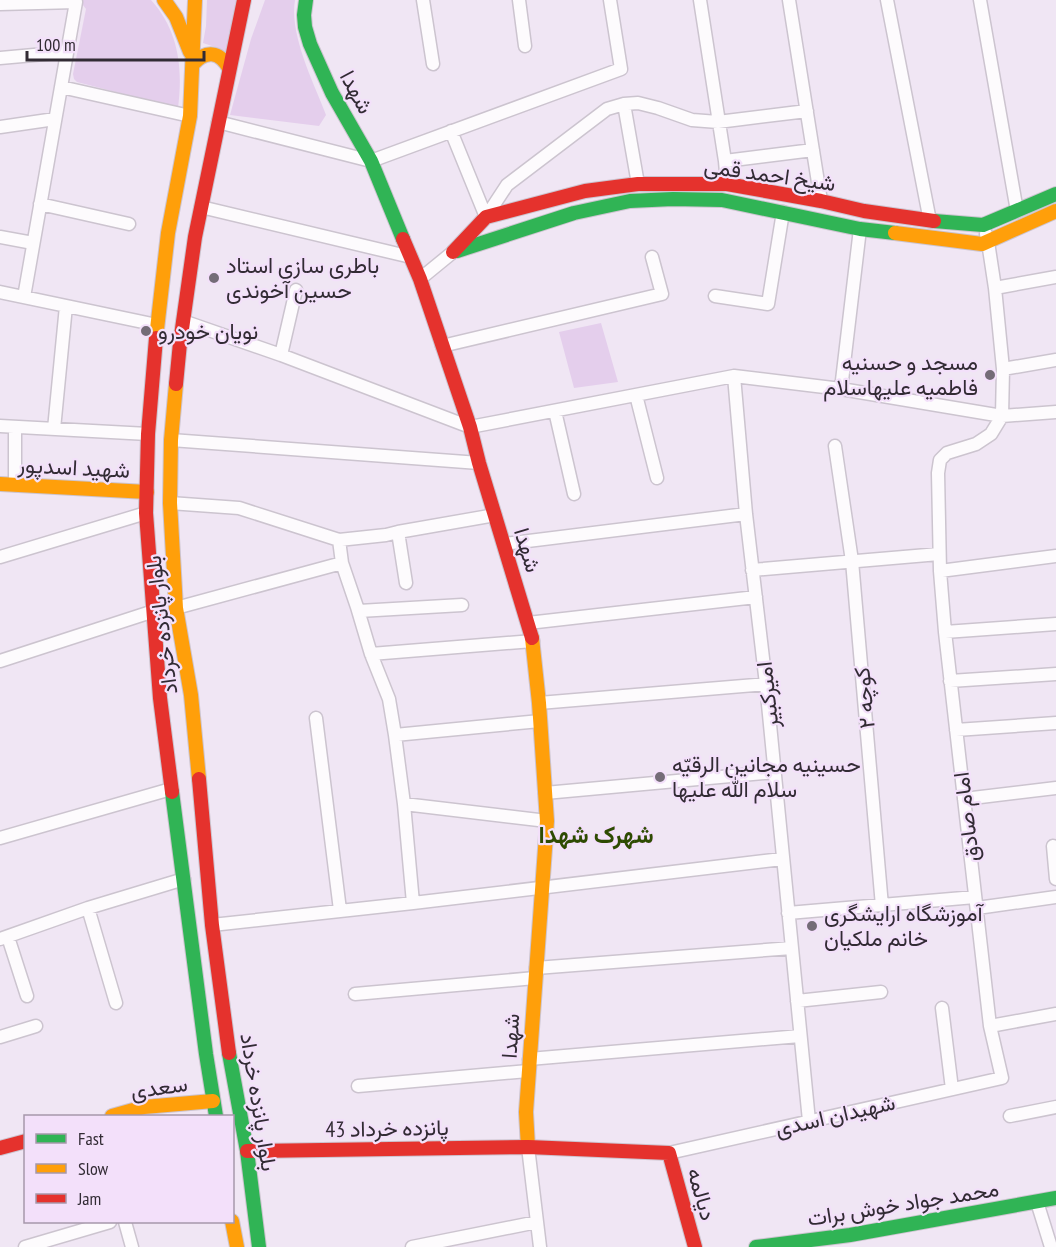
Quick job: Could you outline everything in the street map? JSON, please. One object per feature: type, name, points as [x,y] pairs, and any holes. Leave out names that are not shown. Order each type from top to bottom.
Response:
[{"type":"main road","points":[[164,0],[176,17],[193,61],[209,54],[222,57],[230,68]]},
{"type":"main road","name":"بلوار پانزده خرداد","points":[[195,0],[190,116],[168,233],[157,325],[148,434],[146,513],[160,698],[216,1115]]},
{"type":"main road","name":"بلوار پانزده خرداد","points":[[244,0],[195,237],[180,343],[171,441],[170,503],[176,608],[190,695],[212,925],[232,1074],[247,1151],[259,1247]]},
{"type":"main road","name":"شهدا","points":[[306,0],[304,21],[310,44],[332,93],[371,160],[420,279],[470,427],[533,641],[547,821],[526,1112],[528,1147]]},
{"type":"main road","name":"شیخ احمد قمی","points":[[453,252],[486,218],[585,191],[638,184],[727,184],[930,221],[983,225],[1056,194]]},
{"type":"main road","name":"شیخ احمد قمی","points":[[453,252],[574,213],[630,201],[722,200],[860,229],[982,244],[1056,211]]},
{"type":"main road","name":"شهید اسدپور","points":[[0,484],[147,492]]},
{"type":"main road","name":"سعدی","points":[[116,1115],[144,1107],[213,1101]]},
{"type":"main road","points":[[0,1148],[24,1142]]},
{"type":"main road","name":"پانزده خرداد 43","points":[[247,1151],[528,1147],[669,1153]]},
{"type":"main road","name":"دیالمه","points":[[669,1153],[695,1247]]},
{"type":"main road","name":"محمد جواد خوش برات","points":[[756,1247],[850,1235],[1056,1198]]},
{"type":"main road","points":[[232,1223],[237,1247]]},
{"type":"street","points":[[423,0],[433,64]]},
{"type":"street","points":[[519,0],[525,46]]},
{"type":"street","points":[[218,122],[371,160],[621,69],[610,0]]},
{"type":"street","points":[[700,0],[727,184]]},
{"type":"street","points":[[789,0],[821,201]]},
{"type":"street","points":[[887,0],[930,221]]},
{"type":"street","points":[[980,0],[1017,211]]},
{"type":"street","points":[[0,4],[76,3],[24,297]]},
{"type":"street","points":[[0,58],[67,52]]},
{"type":"street","points":[[61,87],[190,116]]},
{"type":"street","points":[[486,218],[507,185],[607,109],[638,103],[692,120],[718,122],[807,111]]},
{"type":"street","points":[[624,104],[638,184]]},
{"type":"street","points":[[0,127],[55,119]]},
{"type":"street","points":[[451,131],[486,218]]},
{"type":"street","points":[[725,161],[813,150]]},
{"type":"street","points":[[672,183],[673,199]]},
{"type":"street","points":[[40,204],[129,224]]},
{"type":"street","points":[[201,207],[411,257]]},
{"type":"street","points":[[715,296],[768,304],[783,212]]},
{"type":"street","points":[[983,225],[995,288],[1003,369],[1002,416]]},
{"type":"street","points":[[841,389],[860,229]]},
{"type":"street","points":[[0,237],[33,243]]},
{"type":"street","name":"شیخ احمد قمی","points":[[420,279],[453,252]]},
{"type":"street","points":[[442,346],[662,294],[652,257]]},
{"type":"street","points":[[995,288],[1056,277]]},
{"type":"street","points":[[281,355],[296,290]]},
{"type":"street","points":[[0,292],[157,325]]},
{"type":"street","points":[[54,429],[66,306]]},
{"type":"street","points":[[183,321],[281,355],[470,427],[734,376],[841,389],[1002,416],[1056,412]]},
{"type":"street","points":[[1003,369],[1056,360]]},
{"type":"street","name":"امیرکبیر","points":[[734,376],[808,1121]]},
{"type":"street","points":[[636,395],[657,478]]},
{"type":"street","points":[[555,411],[574,494]]},
{"type":"street","name":"امام صادق","points":[[1002,416],[991,434],[976,444],[946,453],[940,460],[938,473],[939,554],[950,681],[990,1026],[1002,1078]]},
{"type":"street","points":[[0,426],[148,434]]},
{"type":"street","points":[[15,427],[15,485]]},
{"type":"street","points":[[171,441],[479,463]]},
{"type":"street","name":"کوچه ۲","points":[[835,446],[852,561],[882,906]]},
{"type":"street","points":[[170,503],[238,508],[339,540],[386,535],[495,515]]},
{"type":"street","points":[[0,557],[146,513]]},
{"type":"street","points":[[504,544],[746,514]]},
{"type":"street","points":[[398,532],[406,583]]},
{"type":"street","points":[[339,540],[342,563],[371,654],[389,699],[404,804],[413,903]]},
{"type":"street","points":[[752,570],[939,554]]},
{"type":"street","points":[[940,571],[1056,556]]},
{"type":"street","points":[[176,608],[342,563]]},
{"type":"street","points":[[528,623],[756,597]]},
{"type":"street","points":[[358,611],[462,605]]},
{"type":"street","points":[[0,661],[154,611]]},
{"type":"street","points":[[945,632],[1056,624]]},
{"type":"street","points":[[371,654],[533,641]]},
{"type":"street","points":[[950,681],[1056,674]]},
{"type":"street","points":[[539,703],[766,684]]},
{"type":"street","points":[[316,718],[340,910]]},
{"type":"street","points":[[395,735],[540,722]]},
{"type":"street","points":[[956,730],[1056,723]]},
{"type":"street","points":[[545,793],[774,772]]},
{"type":"street","points":[[964,799],[1056,788]]},
{"type":"street","points":[[0,838],[171,789]]},
{"type":"street","points":[[404,804],[547,821]]},
{"type":"street","points":[[1053,846],[1056,879]]},
{"type":"street","points":[[212,925],[782,859]]},
{"type":"street","points":[[27,996],[4,938],[88,908],[184,879]]},
{"type":"street","points":[[788,913],[1056,897]]},
{"type":"street","points":[[88,908],[116,1003]]},
{"type":"street","points":[[355,994],[536,973],[792,948]]},
{"type":"street","points":[[797,1001],[881,992]]},
{"type":"street","points":[[942,1008],[952,1089]]},
{"type":"street","points":[[990,1026],[1056,1014]]},
{"type":"street","points":[[0,1037],[36,1026]]},
{"type":"street","points":[[358,1086],[800,1036]]},
{"type":"street","name":"شهیدان اسدی","points":[[669,1153],[1002,1078]]},
{"type":"street","points":[[1010,1116],[1056,1107]]},
{"type":"street","points":[[528,1147],[540,1247]]},
{"type":"street","points":[[1037,1202],[1051,1247]]},
{"type":"street","points":[[412,1247],[537,1222]]},
{"type":"street","points":[[25,1247],[103,1223]]},
{"type":"street","points":[[126,1223],[132,1247]]},
{"type":"shaded area","points":[[79,0],[151,0],[168,24],[177,51],[180,79],[178,108],[77,82],[74,79],[73,74],[86,9]]},
{"type":"shaded area","points":[[207,0],[238,0],[228,55],[203,43]]},
{"type":"shaded area","points":[[265,0],[295,0],[294,14],[299,43],[326,115],[319,126],[230,115],[251,39]]},
{"type":"shaded area","points":[[601,323],[618,382],[574,388],[559,332]]},
{"type":"traffic: fast","points":[[306,0],[305,27],[310,44],[332,93],[371,161],[403,239]]},
{"type":"traffic: fast","points":[[934,221],[983,225],[1056,194]]},
{"type":"traffic: fast","points":[[457,251],[574,213],[630,201],[673,199],[722,200],[860,229],[895,233]]},
{"type":"traffic: fast","points":[[172,792],[216,1115]]},
{"type":"traffic: fast","points":[[229,1053],[247,1151],[259,1247]]},
{"type":"traffic: fast","points":[[756,1247],[850,1235],[1056,1198]]},
{"type":"traffic: slow","points":[[164,0],[176,17],[190,52]]},
{"type":"traffic: slow","points":[[156,338],[168,233],[190,116],[195,0]]},
{"type":"traffic: slow","points":[[193,64],[203,56],[212,54],[221,58],[229,68]]},
{"type":"traffic: slow","points":[[895,233],[982,244],[1056,211]]},
{"type":"traffic: slow","points":[[176,384],[171,440],[170,503],[176,608],[191,695],[199,779]]},
{"type":"traffic: slow","points":[[0,484],[147,492]]},
{"type":"traffic: slow","points":[[528,1147],[526,1112],[547,821],[532,638]]},
{"type":"traffic: slow","points":[[116,1115],[144,1107],[213,1101]]},
{"type":"traffic: slow","points":[[232,1223],[237,1247]]},
{"type":"traffic: jam","points":[[176,384],[195,237],[244,0]]},
{"type":"traffic: jam","points":[[453,252],[486,217],[585,191],[638,184],[727,184],[864,211],[934,221]]},
{"type":"traffic: jam","points":[[403,239],[420,279],[470,427],[532,638]]},
{"type":"traffic: jam","points":[[156,338],[148,434],[146,513],[160,698],[172,792]]},
{"type":"traffic: jam","points":[[199,779],[212,925],[229,1053]]},
{"type":"traffic: jam","points":[[0,1148],[24,1142]]},
{"type":"traffic: jam","points":[[247,1151],[528,1147],[669,1153],[695,1247]]},
{"type":"place","name":"باطری سازی استاد حسین آخوندی","points":[[214,278]]},
{"type":"place","name":"نویان خودرو","points":[[146,331]]},
{"type":"place","name":"مسجد و حسنیه فاطمیه علیهاسلام","points":[[990,375]]},
{"type":"place","name":"حسینیه مجانین الرقیّه سلام الله علیها","points":[[660,777]]},
{"type":"place","name":"آموزشگاه ارایشگری خانم ملکیان","points":[[812,926]]},
{"type":"district","name":"شهرک شهدا","points":[[596,834]]}]
